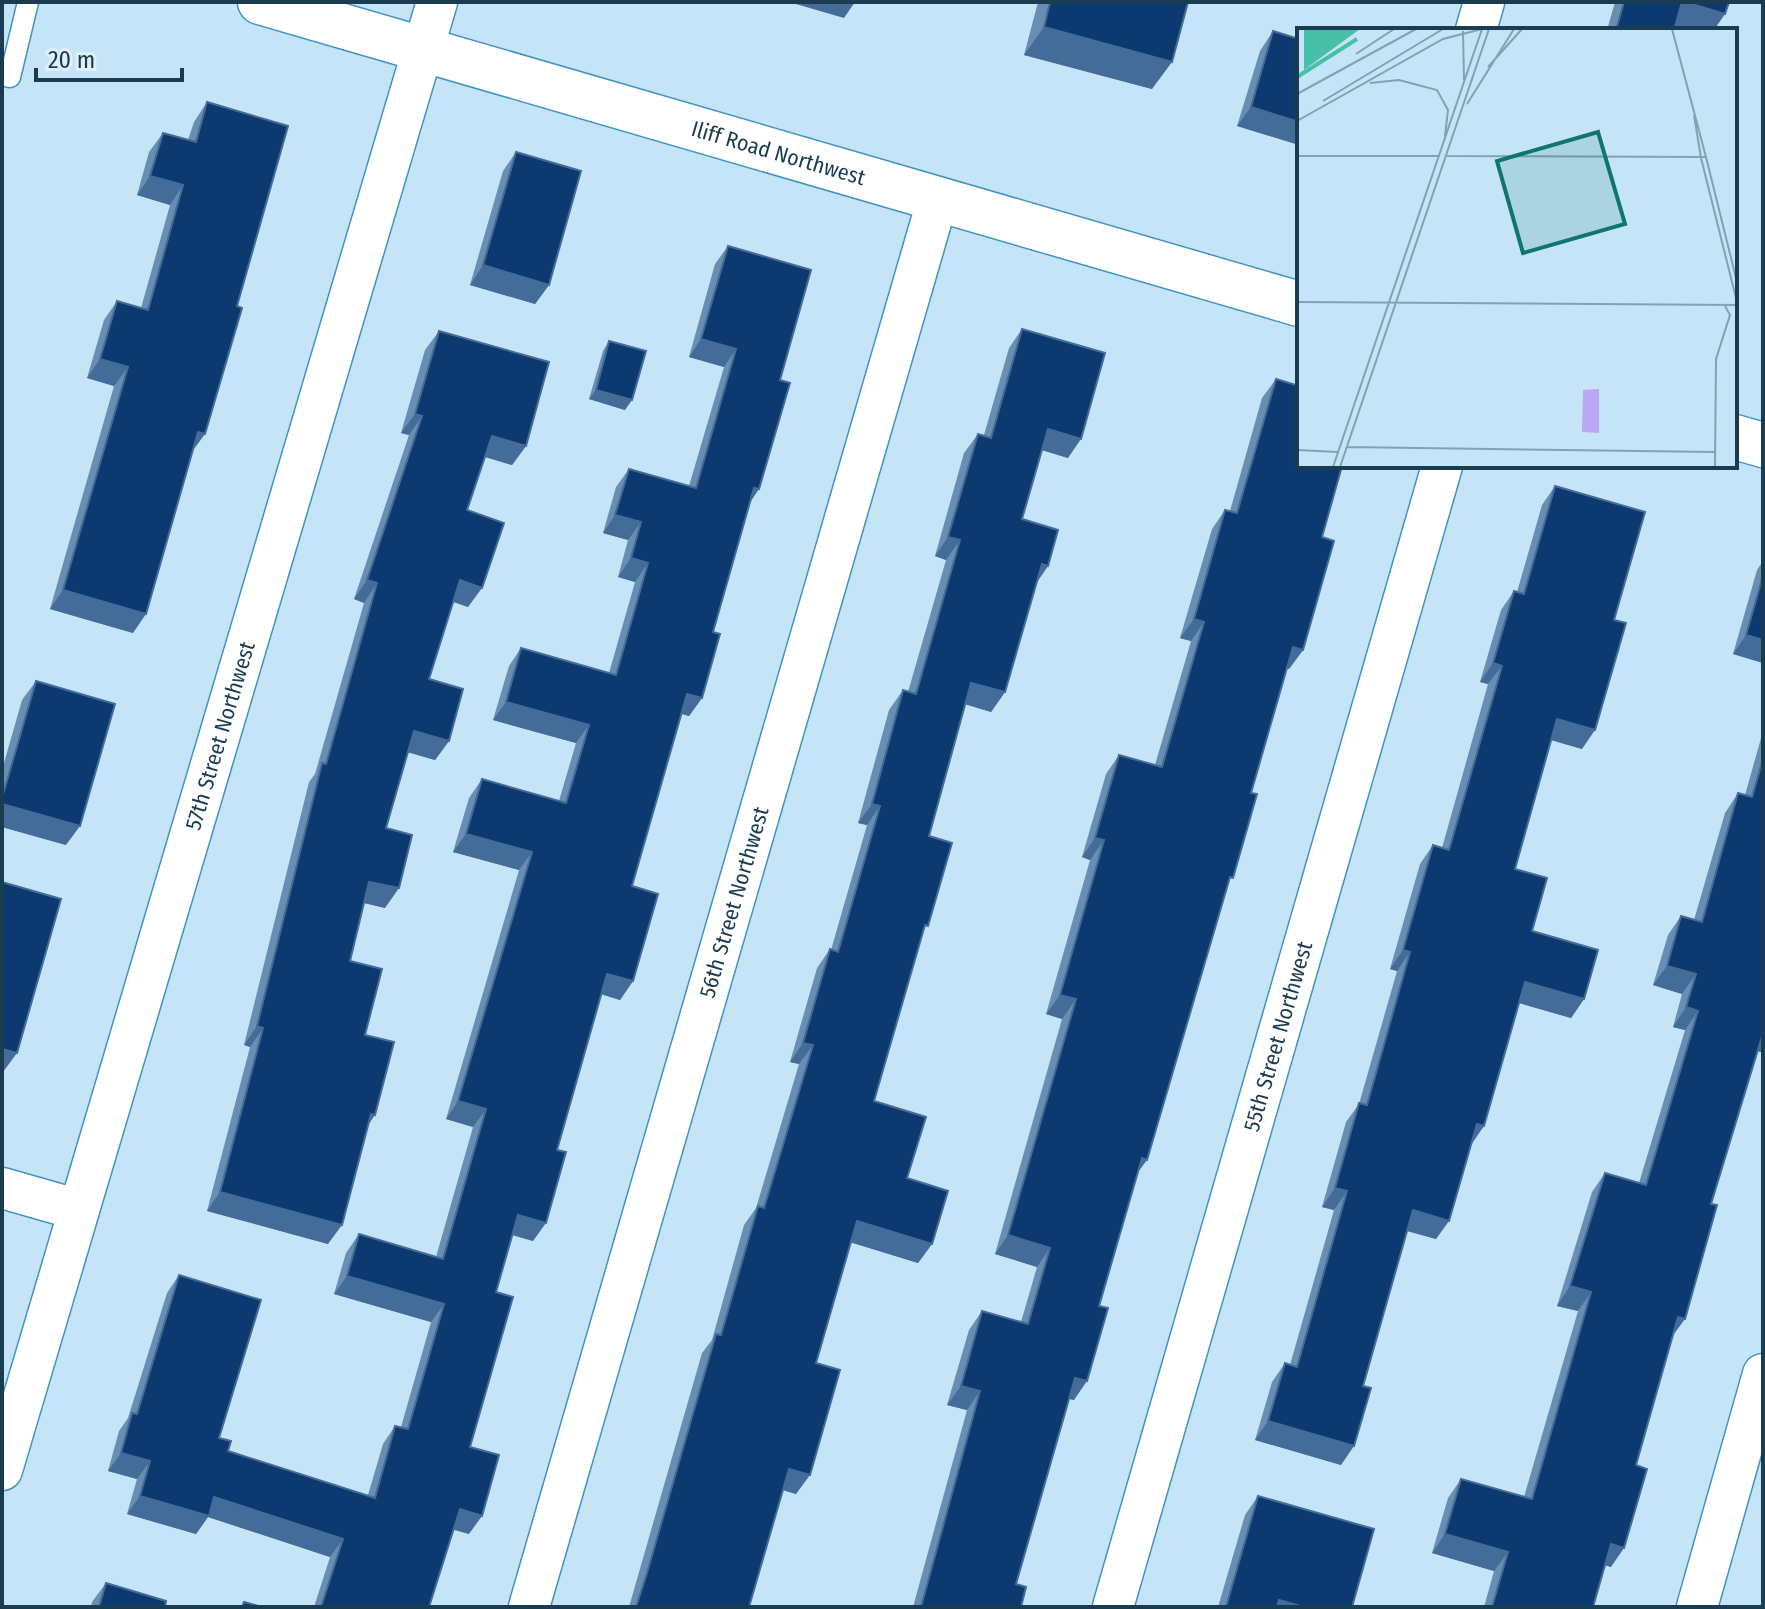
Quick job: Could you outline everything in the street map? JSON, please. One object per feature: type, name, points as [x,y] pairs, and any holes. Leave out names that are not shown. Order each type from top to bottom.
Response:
[{"type":"main road","name":"Iliff Road Northwest","points":[[260,2],[1297,303]]},
{"type":"main road","points":[[1737,438],[1763,445]]},
{"type":"street","name":"57th Street Northwest","points":[[2,1470],[437,2]]},
{"type":"street","points":[[1477,28],[1484,2]]},
{"type":"street","name":"56th Street Northwest","points":[[529,1607],[938,198]]},
{"type":"street","name":"55th Street Northwest","points":[[1113,1607],[1441,468]]},
{"type":"street","points":[[2,1188],[79,1210]]},
{"type":"street","points":[[1697,1607],[1763,1374]]},
{"type":"lane","points":[[2,75],[10,77],[28,2]]},
{"type":"building","points":[[1050,2],[1188,2],[1172,62],[1044,27]]},
{"type":"building","points":[[1624,2],[1682,2],[1675,28],[1617,28]]},
{"type":"building","points":[[1685,2],[1729,2],[1725,14]]},
{"type":"building","points":[[1273,31],[1297,38],[1297,121],[1251,107]]},
{"type":"building","points":[[207,102],[288,126],[237,306],[242,308],[205,434],[198,432],[146,614],[63,590],[128,367],[100,359],[117,301],[148,310],[183,185],[150,176],[163,133],[196,142]]},
{"type":"building","points":[[516,152],[581,171],[549,285],[483,265]]},
{"type":"building","points":[[728,246],[811,270],[780,380],[790,383],[759,489],[754,488],[713,632],[720,634],[702,698],[687,694],[632,886],[658,894],[633,981],[607,974],[557,1150],[566,1152],[546,1223],[518,1215],[496,1292],[513,1297],[470,1447],[499,1455],[482,1516],[460,1509],[429,1607],[321,1607],[343,1539],[214,1497],[209,1516],[140,1496],[150,1461],[121,1453],[132,1413],[137,1414],[179,1275],[261,1300],[219,1438],[231,1441],[228,1451],[375,1498],[395,1426],[408,1429],[444,1304],[347,1276],[359,1234],[443,1259],[486,1109],[458,1101],[532,852],[466,834],[482,779],[566,803],[589,725],[506,702],[521,648],[616,675],[648,563],[631,558],[641,522],[615,515],[629,469],[696,488],[736,349],[701,339]]},
{"type":"building","points":[[1022,329],[1105,353],[1081,439],[1048,429],[1022,519],[1058,530],[1048,566],[1042,564],[1005,692],[971,683],[929,836],[952,843],[874,1101],[926,1117],[907,1178],[948,1191],[932,1244],[857,1221],[816,1363],[840,1370],[810,1475],[789,1469],[749,1607],[636,1607],[716,1334],[721,1335],[758,1206],[764,1208],[813,1045],[803,1043],[830,949],[838,952],[880,806],[872,804],[903,690],[916,694],[960,540],[948,537],[978,434],[991,438]]},
{"type":"building","points":[[439,331],[549,362],[526,446],[492,436],[467,510],[504,523],[482,588],[460,580],[429,679],[463,689],[449,741],[414,731],[386,828],[412,835],[399,888],[369,882],[350,961],[382,969],[365,1035],[394,1042],[375,1115],[371,1114],[342,1225],[220,1192],[263,1028],[257,1026],[322,763],[326,764],[377,583],[367,580],[422,416],[415,414]]},
{"type":"building","points":[[609,341],[646,351],[632,400],[596,390]]},
{"type":"building","points":[[1276,379],[1297,385],[1297,468],[1341,468],[1322,537],[1334,541],[1303,650],[1293,647],[1251,793],[1257,794],[1233,878],[1230,877],[1147,1160],[1142,1158],[1099,1306],[1108,1308],[1087,1381],[1075,1378],[1016,1584],[1026,1587],[1021,1607],[921,1607],[980,1391],[961,1386],[982,1311],[1028,1324],[1050,1248],[1008,1235],[1076,999],[1060,995],[1104,840],[1095,838],[1119,755],[1162,767],[1204,622],[1194,619],[1225,510],[1237,513]]},
{"type":"building","points":[[1555,486],[1645,512],[1614,620],[1626,623],[1595,730],[1557,719],[1515,869],[1547,878],[1532,931],[1598,950],[1584,999],[1525,982],[1484,1126],[1477,1124],[1449,1221],[1413,1210],[1363,1386],[1371,1388],[1354,1446],[1268,1421],[1285,1363],[1297,1367],[1347,1191],[1335,1188],[1359,1103],[1367,1105],[1410,952],[1403,950],[1433,845],[1449,850],[1502,666],[1493,663],[1514,591],[1524,594]]},
{"type":"building","points":[[1763,576],[1763,640],[1746,635]]},
{"type":"building","points":[[36,681],[115,704],[80,826],[2,804]]},
{"type":"building","points":[[1763,759],[1763,1033],[1711,1204],[1717,1205],[1685,1319],[1678,1317],[1636,1465],[1647,1469],[1624,1548],[1611,1544],[1593,1607],[1492,1607],[1508,1552],[1445,1534],[1461,1479],[1532,1499],[1591,1292],[1570,1286],[1605,1173],[1646,1185],[1698,1011],[1686,1007],[1696,974],[1667,966],[1681,916],[1702,922],[1738,793],[1752,797]]},
{"type":"building","points":[[2,882],[61,899],[17,1053],[2,1049]]},
{"type":"building","points":[[1258,1496],[1374,1529],[1352,1607],[1304,1607],[1279,1600],[1277,1607],[1226,1607]]},
{"type":"building","points":[[106,1583],[166,1601],[165,1607],[99,1607]]},
{"type":"building","points":[[244,1602],[262,1607],[242,1607]]}]
